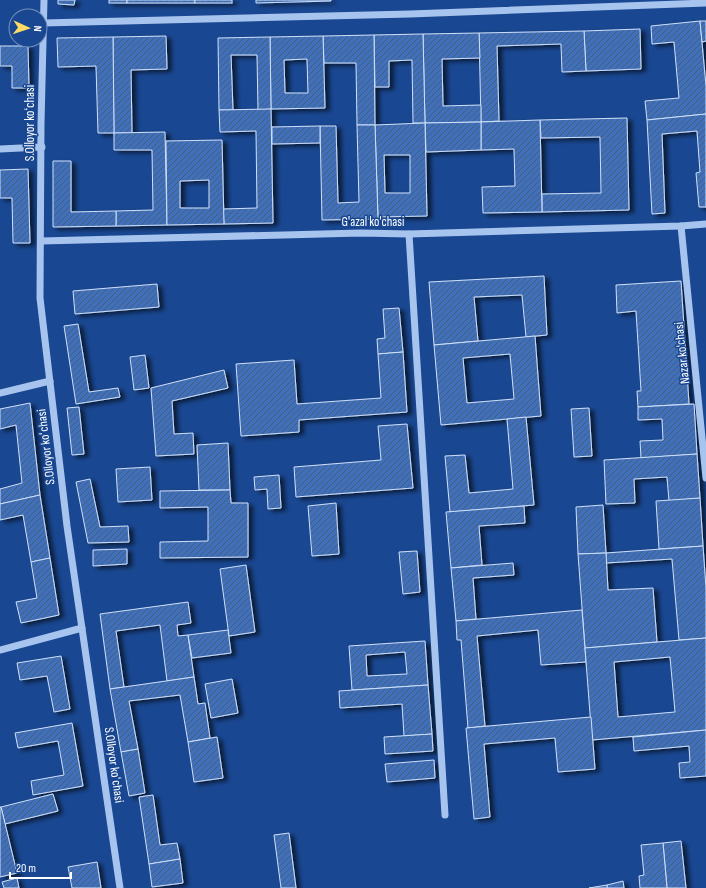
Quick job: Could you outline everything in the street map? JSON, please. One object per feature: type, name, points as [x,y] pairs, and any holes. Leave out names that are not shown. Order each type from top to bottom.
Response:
[{"type":"street","points":[[48,23],[410,14],[706,3]]},
{"type":"street","name":"S.Olloyor koʻchasi","points":[[43,48],[41,116],[40,298],[68,526],[120,888]]},
{"type":"street","points":[[0,149],[42,147]]},
{"type":"street","name":"G'azal ko'chasi","points":[[41,241],[361,233],[409,234],[706,224]]},
{"type":"street","name":"Nazar ko'chasi","points":[[681,226],[706,478]]},
{"type":"street","points":[[409,234],[445,815]]},
{"type":"street","points":[[0,393],[50,381]]},
{"type":"street","points":[[0,650],[82,628]]},
{"type":"building","points":[[58,0],[75,0],[74,5],[58,4]]},
{"type":"building","points":[[109,0],[127,0],[127,3],[109,3]]},
{"type":"building","points":[[127,0],[195,0],[195,3],[127,3]]},
{"type":"building","points":[[195,0],[232,0],[232,3],[195,3]]},
{"type":"building","points":[[256,0],[331,0],[331,1],[256,3]]},
{"type":"building","points":[[700,21],[706,86],[706,114],[647,120],[645,101],[679,98],[674,42],[652,44],[651,26]]},
{"type":"building","points":[[700,21],[706,21],[706,41],[702,42]]},
{"type":"building","points":[[640,29],[641,69],[586,71],[584,31]]},
{"type":"building","points":[[584,31],[586,71],[562,72],[561,44],[497,46],[499,121],[481,122],[479,33]]},
{"type":"building","points":[[479,33],[480,58],[442,59],[443,106],[481,105],[481,122],[425,123],[423,34]]},
{"type":"building","points":[[423,34],[425,123],[413,123],[412,60],[389,61],[389,87],[375,87],[374,35]]},
{"type":"building","points":[[374,35],[375,125],[357,125],[356,63],[324,63],[323,36]]},
{"type":"building","points":[[166,36],[167,69],[131,70],[132,133],[114,133],[113,37]]},
{"type":"building","points":[[323,36],[325,108],[271,109],[270,37]],"holes":[[[307,59],[308,93],[285,93],[284,60]]]},
{"type":"building","points":[[113,37],[114,133],[98,133],[96,66],[58,67],[57,38]]},
{"type":"building","points":[[270,37],[271,109],[258,110],[257,55],[231,55],[233,110],[219,110],[218,38]]},
{"type":"building","points":[[0,46],[8,46],[8,48],[28,48],[29,88],[12,88],[12,66],[0,66]]},
{"type":"building","points":[[271,109],[273,223],[224,224],[223,209],[257,208],[256,131],[220,132],[219,110]]},
{"type":"building","points":[[706,114],[706,207],[699,207],[696,173],[700,172],[697,131],[662,134],[665,213],[652,214],[647,120]]},
{"type":"building","points":[[627,118],[629,210],[542,212],[542,194],[601,193],[600,137],[541,138],[540,120]]},
{"type":"building","points":[[540,120],[542,212],[483,213],[482,187],[515,186],[514,149],[481,150],[481,122]]},
{"type":"building","points":[[481,122],[481,150],[426,152],[425,123]]},
{"type":"building","points":[[425,123],[427,216],[378,217],[375,125]],"holes":[[[384,155],[410,155],[410,193],[385,193]]]},
{"type":"building","points":[[357,125],[375,125],[378,219],[322,220],[320,126],[336,126],[338,203],[359,202]]},
{"type":"building","points":[[320,126],[320,143],[272,144],[272,127]]},
{"type":"building","points":[[165,132],[167,225],[116,226],[116,211],[153,210],[152,150],[114,150],[114,133]]},
{"type":"building","points":[[222,140],[224,224],[167,225],[166,141]],"holes":[[[209,180],[209,208],[180,208],[180,181]]]},
{"type":"building","points":[[53,161],[71,161],[71,212],[116,211],[116,226],[53,227]]},
{"type":"building","points":[[28,169],[30,243],[13,243],[12,198],[0,198],[0,170]]},
{"type":"building","points":[[544,276],[547,335],[526,337],[522,295],[474,297],[478,341],[434,345],[429,282]]},
{"type":"building","points":[[681,281],[689,404],[638,407],[637,391],[641,391],[636,311],[617,313],[616,285]]},
{"type":"building","points":[[157,284],[159,307],[75,314],[73,291]]},
{"type":"building","points":[[399,308],[403,352],[378,354],[377,339],[385,338],[383,309]]},
{"type":"building","points":[[78,324],[89,392],[118,388],[120,397],[76,404],[64,326]]},
{"type":"building","points":[[535,336],[541,416],[441,425],[434,345]],"holes":[[[510,354],[514,399],[467,403],[463,358]]]},
{"type":"building","points":[[403,352],[407,412],[299,420],[299,432],[241,436],[236,364],[294,360],[297,404],[381,398],[378,354]]},
{"type":"building","points":[[145,355],[149,388],[134,390],[130,357]]},
{"type":"building","points":[[224,370],[228,388],[172,401],[174,434],[193,433],[194,454],[156,456],[151,388]]},
{"type":"building","points":[[30,403],[40,495],[0,504],[0,489],[22,483],[16,425],[0,429],[0,409]]},
{"type":"building","points":[[694,404],[697,454],[641,458],[640,441],[663,440],[662,419],[638,420],[638,407]]},
{"type":"building","points":[[79,407],[84,454],[72,455],[67,408]]},
{"type":"building","points":[[589,408],[592,456],[574,457],[571,409]]},
{"type":"building","points":[[526,417],[534,505],[450,512],[445,456],[465,455],[469,493],[513,489],[507,419]]},
{"type":"building","points":[[407,424],[413,488],[296,497],[294,467],[381,460],[378,426]]},
{"type":"building","points":[[228,443],[230,490],[199,490],[197,445]]},
{"type":"building","points":[[697,454],[700,498],[669,501],[667,477],[634,479],[635,503],[606,504],[604,460]]},
{"type":"building","points":[[150,467],[152,500],[118,502],[116,469]]},
{"type":"building","points":[[279,475],[281,508],[268,509],[267,489],[255,490],[254,477]]},
{"type":"building","points":[[90,479],[100,527],[128,526],[129,542],[88,543],[76,482]]},
{"type":"building","points":[[230,490],[231,503],[248,503],[248,557],[160,558],[160,542],[208,541],[208,507],[160,508],[160,491]]},
{"type":"building","points":[[40,495],[50,558],[31,562],[23,515],[0,520],[0,504]]},
{"type":"building","points":[[700,498],[703,546],[659,549],[656,501]]},
{"type":"building","points":[[336,503],[339,554],[312,556],[308,506]]},
{"type":"building","points":[[603,505],[606,553],[578,554],[576,507]]},
{"type":"building","points":[[524,506],[525,523],[479,526],[482,565],[451,568],[446,512]]},
{"type":"building","points":[[703,546],[706,588],[706,638],[679,640],[672,559],[606,563],[606,553]]},
{"type":"building","points":[[127,549],[127,564],[93,566],[93,550]]},
{"type":"building","points":[[417,551],[420,592],[403,594],[399,552]]},
{"type":"building","points":[[606,553],[608,590],[653,588],[657,642],[585,648],[578,554]]},
{"type":"building","points":[[50,558],[59,615],[21,623],[16,602],[37,598],[31,562]]},
{"type":"building","points":[[513,563],[514,575],[473,578],[476,619],[456,621],[451,568]]},
{"type":"building","points":[[246,565],[255,632],[229,636],[220,569]]},
{"type":"building","points":[[188,602],[191,623],[177,625],[178,636],[188,635],[194,677],[167,681],[160,625],[116,631],[124,687],[110,689],[100,614]]},
{"type":"building","points":[[582,610],[586,662],[541,665],[538,630],[477,636],[485,726],[468,728],[461,640],[457,640],[456,621]]},
{"type":"building","points":[[228,630],[231,653],[192,658],[188,635]]},
{"type":"building","points":[[706,638],[706,730],[592,740],[585,648]],"holes":[[[670,657],[675,712],[618,717],[614,662]]]},
{"type":"building","points":[[425,641],[428,685],[352,690],[349,646]],"holes":[[[405,652],[407,674],[367,676],[366,655]]]},
{"type":"building","points":[[61,656],[70,709],[54,712],[47,676],[20,680],[17,663]]},
{"type":"building","points":[[194,677],[198,704],[205,703],[210,738],[188,742],[180,695],[129,701],[138,749],[121,752],[110,689]]},
{"type":"building","points":[[232,679],[238,713],[211,718],[205,684]]},
{"type":"building","points":[[428,685],[432,734],[404,736],[402,704],[340,708],[339,691]]},
{"type":"building","points":[[591,717],[595,769],[558,772],[555,738],[484,744],[490,817],[474,819],[466,728]]},
{"type":"building","points":[[72,723],[83,786],[33,795],[31,781],[64,775],[58,741],[18,748],[15,733]]},
{"type":"building","points":[[706,730],[706,776],[680,778],[679,763],[690,762],[689,746],[634,751],[633,737]]},
{"type":"building","points":[[432,734],[433,751],[385,754],[384,737]]},
{"type":"building","points":[[217,737],[223,778],[194,782],[188,742]]},
{"type":"building","points":[[138,749],[145,793],[129,796],[121,752]]},
{"type":"building","points":[[434,760],[435,778],[387,782],[385,764]]},
{"type":"building","points":[[53,794],[58,811],[5,824],[1,807]]},
{"type":"building","points":[[153,795],[160,845],[177,843],[180,859],[149,864],[139,797]]},
{"type":"building","points":[[0,807],[17,873],[0,877]]},
{"type":"building","points":[[289,833],[296,888],[281,888],[274,835]]},
{"type":"building","points":[[681,841],[686,888],[667,888],[663,843]]},
{"type":"building","points":[[663,843],[667,888],[640,888],[639,876],[644,875],[641,845]]},
{"type":"building","points":[[180,859],[183,883],[152,887],[149,864]]},
{"type":"building","points":[[97,862],[101,888],[72,888],[68,867]]},
{"type":"building","points":[[17,878],[19,888],[4,888],[2,882]]},
{"type":"building","points":[[623,881],[624,888],[607,888],[607,885]]},
{"type":"building","points":[[607,885],[607,888],[589,888]]}]
